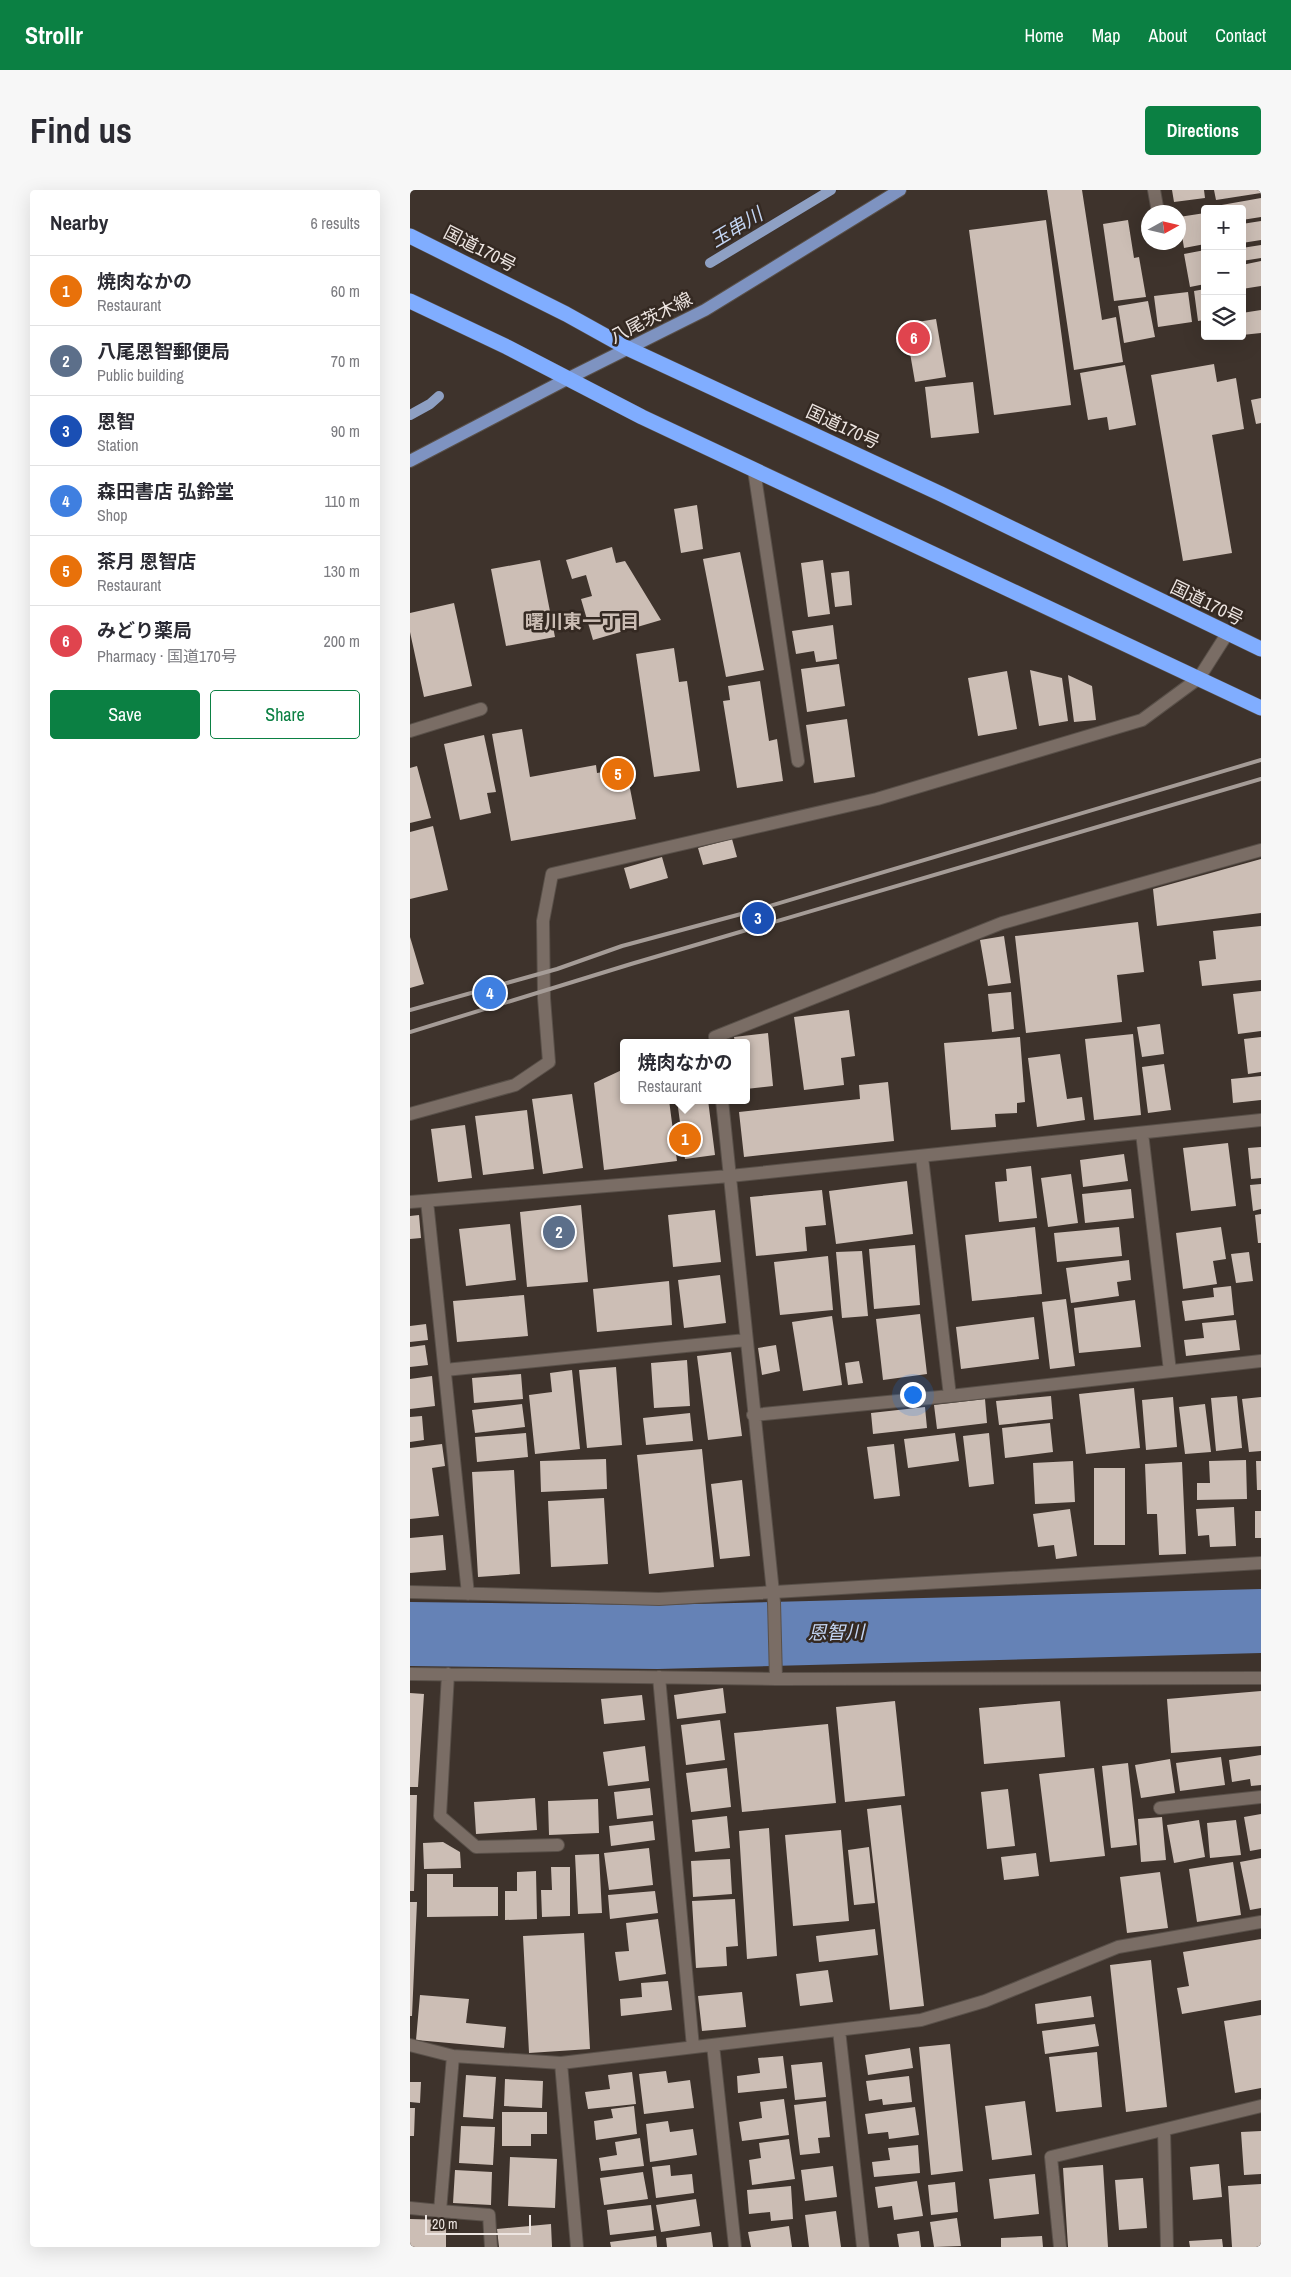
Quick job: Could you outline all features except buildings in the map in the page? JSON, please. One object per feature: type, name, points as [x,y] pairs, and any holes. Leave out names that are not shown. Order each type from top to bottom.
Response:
[{"type":"highway","name":"国道170号","points":[[410,236],[566,314],[629,349],[941,494],[1261,649]]},
{"type":"highway","points":[[410,301],[507,347],[642,417],[1261,708]]},
{"type":"main road","name":"八尾茨木線","points":[[410,461],[705,310],[900,190]]},
{"type":"street","points":[[1154,190],[1157,205]]},
{"type":"street","points":[[754,470],[798,761]]},
{"type":"street","points":[[410,1114],[515,1085],[549,1062],[544,998],[543,921],[552,874],[877,799],[1142,720],[1199,678],[1227,634]]},
{"type":"street","points":[[410,731],[480,710]]},
{"type":"street","points":[[715,1039],[715,1037],[1002,923],[1261,850]]},
{"type":"street","points":[[722,1104],[773,1597],[776,1679]]},
{"type":"street","points":[[410,1202],[730,1176],[1261,1120]]},
{"type":"street","points":[[1142,1133],[1170,1371]]},
{"type":"street","points":[[922,1157],[950,1396]]},
{"type":"street","points":[[427,1201],[468,1594]]},
{"type":"street","points":[[445,1370],[746,1340]]},
{"type":"street","points":[[753,1415],[950,1396],[1261,1361]]},
{"type":"street","points":[[410,1592],[659,1599],[773,1597],[1261,1563]]},
{"type":"street","points":[[410,1674],[776,1679],[1261,1678]]},
{"type":"street","points":[[448,1674],[440,1816],[476,1847],[558,1845]]},
{"type":"street","points":[[659,1677],[693,2047]]},
{"type":"street","points":[[1160,1808],[1261,1797]]},
{"type":"street","points":[[410,2046],[453,2056],[561,2063],[921,2020],[985,2001],[1118,1947],[1261,1922]]},
{"type":"street","points":[[839,2030],[863,2247]]},
{"type":"street","points":[[713,2045],[735,2247]]},
{"type":"street","points":[[440,2211],[453,2056]]},
{"type":"street","points":[[561,2063],[577,2247]]},
{"type":"street","points":[[1060,2247],[1051,2157],[1261,2106]]},
{"type":"street","points":[[1164,2130],[1167,2247]]},
{"type":"street","points":[[410,2208],[490,2215],[491,2247]]},
{"type":"waterway","name":"玉串川","points":[[710,263],[831,190]]},
{"type":"waterway","name":"玉串川","points":[[410,415],[430,404],[439,396]]},
{"type":"waterway","name":"恩智川","points":[[410,1634],[657,1637],[1261,1621]]},
{"type":"railway","points":[[410,1010],[557,969],[622,946],[756,910],[1261,760]]},
{"type":"railway","points":[[410,1032],[631,964],[1261,779]]},
{"type":"place","name":"みどり薬局","points":[[914,338]]},
{"type":"place","name":"茶月 恩智店","points":[[618,774]]},
{"type":"place","name":"恩智","points":[[758,918]]},
{"type":"place","name":"森田書店 弘鈴堂","points":[[490,993]]},
{"type":"place","name":"焼肉なかの","points":[[685,1139]]},
{"type":"place","name":"八尾恩智郵便局","points":[[559,1232]]},
{"type":"district","name":"曙川東一丁目","points":[[582,621]]}]
